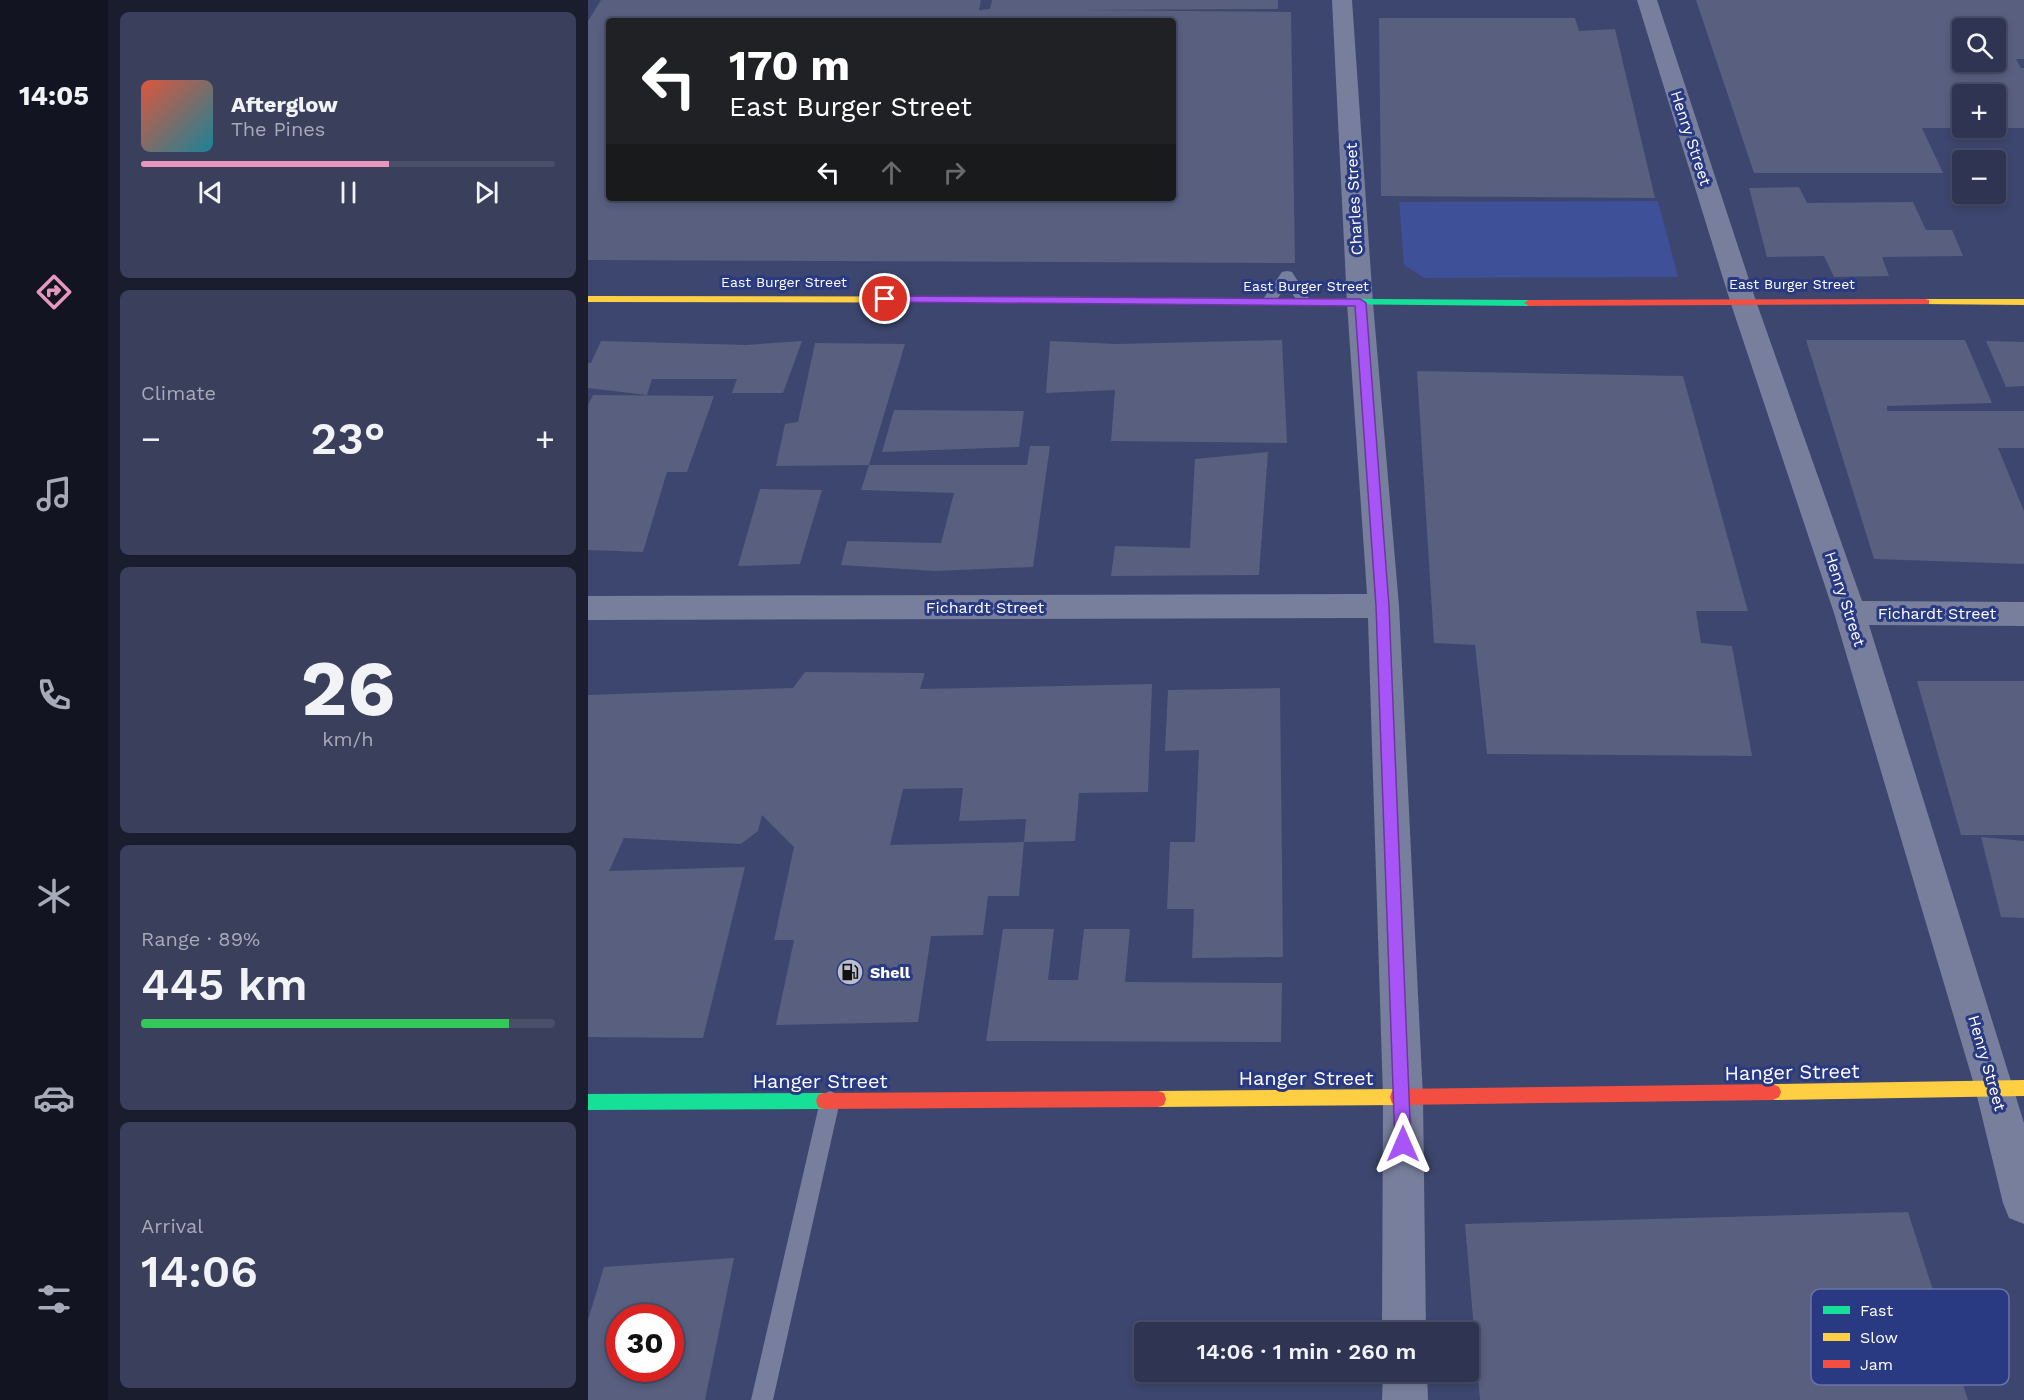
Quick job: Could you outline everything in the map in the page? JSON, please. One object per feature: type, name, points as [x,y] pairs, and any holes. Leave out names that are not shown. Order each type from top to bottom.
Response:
[{"type":"main road","name":"East Burger Street","points":[[588,299],[1044,299],[1305,303],[2024,302]]},
{"type":"main road","name":"Hanger Street","points":[[588,1102],[1403,1097],[2009,1088]]},
{"type":"street","name":"Charles Street","points":[[1342,0],[1360,303],[1383,606],[1403,1097],[1404,1322]]},
{"type":"street","name":"Henry Street","points":[[1647,0],[1743,301],[2009,1088],[2024,1203]]},
{"type":"street","name":"Fichardt Street","points":[[588,608],[1383,606]]},
{"type":"street","name":"Fichardt Street","points":[[1850,613],[2024,614]]},
{"type":"street","points":[[1405,1382],[1405,1400]]},
{"type":"lane","points":[[1268,302],[1287,275],[1305,303]]},
{"type":"lane","points":[[762,1400],[830,1101]]},
{"type":"shaded area","points":[[1658,201],[1678,277],[1424,278],[1404,265],[1399,202]]},
{"type":"building","points":[[601,0],[981,0],[979,10],[990,9],[992,0],[1278,0],[1278,9],[1084,10],[1291,12],[1295,263],[588,260],[588,21]]},
{"type":"building","points":[[1696,0],[2024,0],[2024,59],[2016,59],[2021,68],[2024,68],[2024,128],[2006,128],[2006,84],[1952,84],[1952,128],[1922,128],[1943,173],[1754,173]]},
{"type":"building","points":[[1379,18],[1575,18],[1579,31],[1615,29],[1655,198],[1381,196]]},
{"type":"building","points":[[1799,187],[1807,203],[1913,202],[1926,230],[1952,230],[1963,256],[1882,257],[1889,276],[1834,277],[1824,256],[1767,257],[1749,188]]},
{"type":"building","points":[[1282,340],[1287,443],[1111,441],[1115,390],[1046,393],[1050,341],[1118,344]]},
{"type":"building","points":[[1806,340],[1965,340],[1992,403],[1887,406],[1887,411],[2024,411],[2024,448],[1998,448],[2024,511],[2024,564],[1874,559]]},
{"type":"building","points":[[601,341],[746,345],[802,341],[783,393],[732,393],[737,379],[652,379],[647,395],[588,388],[588,363],[591,363]]},
{"type":"building","points":[[1986,341],[2024,342],[2024,386],[2006,387]]},
{"type":"building","points":[[815,343],[905,344],[869,465],[776,466],[785,424],[798,422]]},
{"type":"building","points":[[1417,371],[1683,376],[1748,611],[1696,611],[1701,643],[1732,646],[1752,756],[1487,754],[1475,645],[1434,643]]},
{"type":"building","points":[[593,395],[714,396],[687,472],[667,472],[643,552],[588,550],[588,405]]},
{"type":"building","points":[[894,410],[1024,411],[1019,447],[882,452]]},
{"type":"building","points":[[1030,446],[1050,446],[1033,567],[935,571],[841,565],[847,541],[941,543],[954,493],[861,490],[869,465],[1027,465]]},
{"type":"building","points":[[1268,452],[1259,575],[1111,576],[1115,546],[1190,548],[1195,459]]},
{"type":"building","points":[[760,489],[822,490],[800,564],[738,566]]},
{"type":"building","points":[[805,672],[925,673],[920,689],[1152,684],[1148,792],[1079,793],[1075,841],[1024,842],[1019,896],[988,896],[983,935],[931,936],[918,1022],[776,1025],[794,940],[774,940],[794,847],[762,815],[758,831],[741,844],[624,838],[609,871],[745,867],[703,1038],[588,1037],[588,695],[793,688]],"holes":[[[963,788],[959,821],[1026,819],[1024,842],[890,845],[903,789]]]},
{"type":"building","points":[[1917,681],[2024,681],[2024,835],[1961,835]]},
{"type":"building","points":[[1280,688],[1283,957],[1192,958],[1194,909],[1167,909],[1170,842],[1195,842],[1199,750],[1165,751],[1168,690]]},
{"type":"building","points":[[1981,837],[2024,841],[2024,918],[2001,917]]},
{"type":"building","points":[[1003,929],[1054,929],[1048,980],[1078,980],[1084,929],[1130,929],[1125,982],[1282,983],[1281,1042],[986,1041]]},
{"type":"building","points":[[1908,1212],[1933,1289],[1811,1289],[1811,1385],[1963,1385],[1968,1400],[1480,1400],[1479,1322],[1473,1322],[1465,1224]]},
{"type":"building","points":[[734,1258],[705,1400],[588,1400],[588,1320],[604,1267]]},
{"type":"traffic: fast","points":[[1099,300],[1529,303]]},
{"type":"traffic: fast","points":[[588,1102],[824,1101]]},
{"type":"traffic: slow","points":[[588,299],[1099,300]]},
{"type":"traffic: slow","points":[[1925,302],[2024,302]]},
{"type":"traffic: slow","points":[[1773,1092],[2024,1088]]},
{"type":"traffic: slow","points":[[1158,1099],[1398,1097]]},
{"type":"traffic: jam","points":[[1529,303],[1925,302]]},
{"type":"traffic: jam","points":[[1398,1097],[1773,1092]]},
{"type":"traffic: jam","points":[[824,1101],[1158,1099]]},
{"type":"place","name":"Shell","points":[[850,972]]},
{"type":"route","points":[[885,299],[1360,303],[1383,606],[1403,1144]]}]
